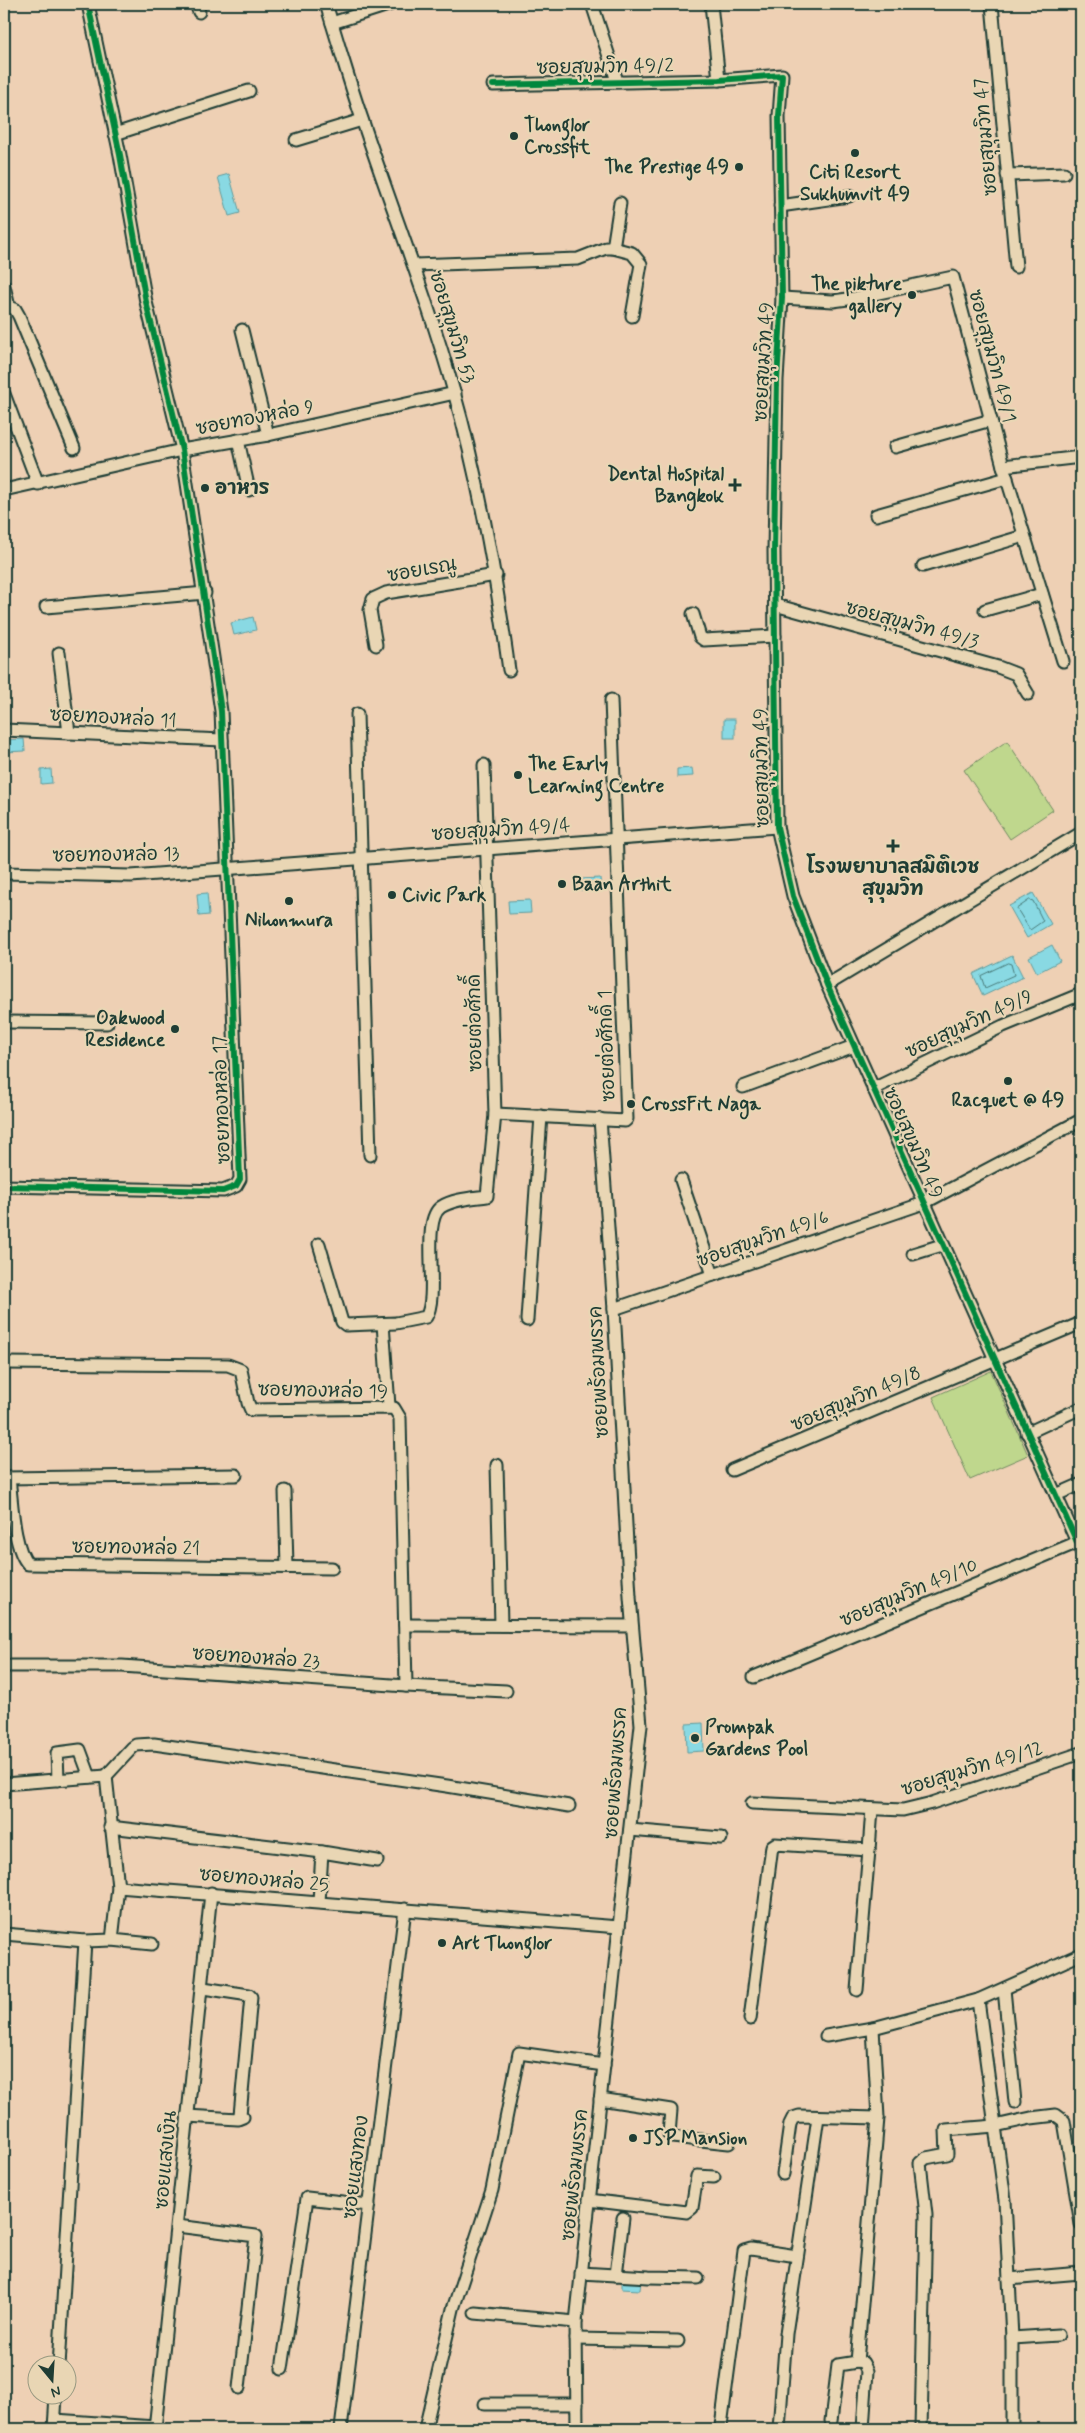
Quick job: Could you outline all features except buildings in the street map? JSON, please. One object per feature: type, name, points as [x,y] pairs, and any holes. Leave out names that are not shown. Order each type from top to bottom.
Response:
[{"type":"street","points":[[88,4],[115,134],[146,302],[182,450],[205,592],[221,711],[228,868]]},
{"type":"street","name":"ซอยสุขุมวิท 53","points":[[326,4],[362,120],[415,265],[455,394],[480,495],[496,575],[509,670]]},
{"type":"street","points":[[332,22],[391,4]]},
{"type":"street","points":[[592,4],[617,81]]},
{"type":"street","points":[[711,4],[719,80]]},
{"type":"street","name":"ซอยสุขุมวิท 47","points":[[992,4],[1016,267]]},
{"type":"street","name":"ซอยสุขุมวิท 49","points":[[719,80],[782,75],[779,116],[782,298],[777,380],[775,636],[777,827],[790,886],[827,985],[1079,1547]]},
{"type":"street","name":"ซอยสุขุมวิท 49/2","points":[[493,85],[719,80]]},
{"type":"street","points":[[115,134],[249,92]]},
{"type":"street","points":[[296,140],[362,120]]},
{"type":"street","points":[[1007,175],[1064,173]]},
{"type":"street","points":[[780,206],[850,196]]},
{"type":"street","points":[[613,248],[620,203]]},
{"type":"street","points":[[415,265],[578,259],[606,248],[613,248],[632,253],[641,264],[632,316]]},
{"type":"street","name":"ซอยสุขุมวิท 49/1","points":[[782,298],[833,301],[953,277],[1006,478],[1063,661]]},
{"type":"street","points":[[4,286],[7,308],[15,309],[19,316],[74,448]]},
{"type":"street","points":[[242,330],[268,435]]},
{"type":"street","points":[[4,394],[38,484]]},
{"type":"street","name":"ซอยทองหล่อ 9","points":[[4,490],[38,484],[182,450],[268,435],[455,394]]},
{"type":"street","points":[[895,447],[991,420]]},
{"type":"street","points":[[238,440],[249,490]]},
{"type":"street","points":[[1003,466],[1081,457]]},
{"type":"street","points":[[876,514],[1006,478]]},
{"type":"street","points":[[922,566],[1024,536]]},
{"type":"street","name":"ซอยเรณู","points":[[376,645],[370,610],[372,599],[386,593],[496,575]]},
{"type":"street","points":[[46,607],[205,592]]},
{"type":"street","points":[[985,610],[1042,594]]},
{"type":"street","name":"ซอยสุขุมวิท 49/3","points":[[775,605],[1016,674],[1028,694]]},
{"type":"street","points":[[693,614],[700,637],[704,640],[775,636]]},
{"type":"street","points":[[59,653],[69,733]]},
{"type":"street","points":[[611,700],[617,839]]},
{"type":"street","points":[[357,714],[359,859],[370,1154]]},
{"type":"street","name":"ซอยทองหล่อ 11","points":[[4,730],[222,740]]},
{"type":"street","name":"ซอยต่อศักดิ์","points":[[383,1324],[426,1317],[430,1311],[431,1260],[435,1216],[440,1207],[463,1200],[487,1196],[495,1114],[484,765]]},
{"type":"street","name":"ซอยสุขุมวิท 49/4","points":[[228,868],[777,827]]},
{"type":"street","points":[[827,985],[1081,834]]},
{"type":"street","name":"ซอยต่อศักดิ์ 1","points":[[495,1114],[625,1121],[627,1116],[617,839]]},
{"type":"street","name":"ซอยทองหล่อ 13","points":[[4,873],[122,876],[228,868]]},
{"type":"street","name":"ซอยทองหล่อ 17","points":[[4,1186],[223,1191],[238,1184],[228,868]]},
{"type":"street","name":"ซอยสุขุมวิท 49/9","points":[[873,1089],[1003,1026],[1081,994]]},
{"type":"street","points":[[4,1022],[107,1023]]},
{"type":"street","points":[[743,1087],[854,1046]]},
{"type":"street","points":[[527,1320],[541,1116]]},
{"type":"street","name":"ซอยพร้อมพรรค","points":[[577,2429],[576,2322],[641,1725],[632,1626],[614,1308],[600,1119]]},
{"type":"street","name":"ซอยสุขุมวิท 49/6","points":[[614,1308],[924,1203],[1081,1120]]},
{"type":"street","points":[[681,1180],[713,1275]]},
{"type":"street","points":[[319,1244],[342,1322],[346,1325],[383,1324],[389,1406]]},
{"type":"street","points":[[913,1254],[942,1245]]},
{"type":"street","name":"ซอยสุขุมวิท 49/8","points":[[732,1470],[1081,1323]]},
{"type":"street","name":"ซอยทองหล่อ 19","points":[[4,1363],[228,1365],[240,1368],[251,1410],[389,1406],[396,1411],[400,1418],[406,1686]]},
{"type":"street","points":[[1027,1433],[1081,1408]]},
{"type":"street","points":[[497,1465],[501,1625]]},
{"type":"street","name":"ซอยทองหล่อ 21","points":[[236,1475],[6,1478],[17,1536],[24,1559],[28,1564],[332,1568]]},
{"type":"street","points":[[1056,1495],[1081,1484]]},
{"type":"street","points":[[285,1491],[288,1567]]},
{"type":"street","name":"ซอยสุขุมวิท 49/10","points":[[754,1677],[1079,1547]]},
{"type":"street","points":[[405,1625],[632,1626]]},
{"type":"street","name":"ซอยทองหล่อ 23","points":[[4,1666],[122,1666],[406,1686],[506,1691]]},
{"type":"street","points":[[4,1784],[106,1776],[136,1745],[154,1744],[448,1786],[568,1806]]},
{"type":"street","points":[[58,1780],[57,1753],[80,1750],[90,1777]]},
{"type":"street","name":"ซอยสุขุมวิท 49/12","points":[[752,1803],[903,1810],[932,1803],[1081,1753]]},
{"type":"street","points":[[106,1776],[110,1827],[118,1887],[112,1940]]},
{"type":"street","points":[[857,1990],[872,1809]]},
{"type":"street","points":[[110,1827],[322,1852],[377,1861]]},
{"type":"street","points":[[630,1830],[720,1838]]},
{"type":"street","points":[[750,2019],[772,1846],[775,1844],[869,1850]]},
{"type":"street","points":[[319,1902],[322,1852]]},
{"type":"street","name":"ซอยทองหล่อ 25","points":[[118,1887],[619,1927]]},
{"type":"street","name":"ซอยแสงเงิน","points":[[155,2428],[211,1893]]},
{"type":"street","name":"ซอยแสงทอง","points":[[341,2429],[404,1909]]},
{"type":"street","points":[[4,1934],[85,1941],[112,1940],[152,1944]]},
{"type":"street","points":[[59,2356],[85,1941]]},
{"type":"street","points":[[826,2036],[873,2028],[978,2000],[1081,1954]]},
{"type":"street","points":[[187,2116],[243,2118],[240,2115],[251,1996],[202,1988]]},
{"type":"street","points":[[1004,1989],[1015,2102]]},
{"type":"street","points":[[978,2000],[1005,2200],[1012,2338],[1012,2429]]},
{"type":"street","points":[[858,2362],[878,2118],[873,2028]]},
{"type":"street","points":[[425,2429],[453,2310],[492,2190],[519,2053],[604,2065]]},
{"type":"street","points":[[600,2099],[671,2110],[669,2134],[672,2137],[729,2143]]},
{"type":"street","points":[[922,2429],[926,2215],[920,2163],[926,2158],[947,2154],[946,2130],[995,2126],[1056,2115],[1064,2121],[1081,2224]]},
{"type":"street","points":[[783,2174],[790,2124],[793,2118],[799,2116],[878,2118]]},
{"type":"street","points":[[779,2429],[786,2334],[818,2117]]},
{"type":"street","points":[[589,2200],[687,2212],[692,2208],[697,2176],[714,2177]]},
{"type":"street","points":[[282,2368],[307,2198],[369,2206]]},
{"type":"street","points":[[616,2275],[623,2218]]},
{"type":"street","points":[[177,2226],[256,2236],[239,2388]]},
{"type":"street","points":[[721,2426],[744,2251],[751,2249],[797,2256]]},
{"type":"street","points":[[582,2273],[698,2278]]},
{"type":"street","points":[[1009,2279],[1081,2273]]},
{"type":"street","points":[[475,2313],[576,2322]]},
{"type":"street","points":[[1012,2338],[1058,2335]]},
{"type":"street","points":[[576,2339],[678,2341]]},
{"type":"street","points":[[832,2421],[838,2365],[863,2363],[867,2371],[863,2429]]},
{"type":"street","points":[[485,2404],[577,2404]]},
{"type":"street","points":[[56,2406],[55,2424],[155,2428]]},
{"type":"green space","points":[[1007,741],[1053,810],[1010,839],[964,770]]},
{"type":"green space","points":[[4,1371],[6,1371],[4,1430]]},
{"type":"green space","points":[[991,1371],[1028,1455],[970,1480],[933,1397]]},
{"type":"water","points":[[229,174],[240,213],[229,216],[218,177]]},
{"type":"water","points":[[253,617],[256,630],[234,635],[231,623]]},
{"type":"water","points":[[724,719],[735,719],[735,738],[724,738]]},
{"type":"water","points":[[24,739],[25,751],[5,752],[4,740]]},
{"type":"water","points":[[692,768],[693,776],[677,777],[677,769]]},
{"type":"water","points":[[51,769],[52,783],[41,784],[41,770]]},
{"type":"water","points":[[600,878],[601,889],[580,890],[580,879]]},
{"type":"water","points":[[207,893],[209,915],[199,916],[197,894]]},
{"type":"water","points":[[1033,893],[1051,924],[1027,938],[1009,906]]},
{"type":"water","points":[[530,900],[531,913],[509,914],[508,901]]},
{"type":"water","points":[[1052,945],[1060,961],[1037,973],[1029,957]]},
{"type":"water","points":[[1012,955],[1023,977],[983,996],[973,974]]},
{"type":"water","name":"Prompak Gardens Pool","points":[[703,1723],[704,1751],[687,1752],[686,1724]]},
{"type":"water","points":[[622,2278],[641,2280],[640,2290],[622,2289]]},
{"type":"cycle path","points":[[4,1186],[223,1191],[236,1186],[240,1179],[221,711],[182,450],[146,302],[120,155],[88,4]]},
{"type":"cycle path","points":[[493,85],[719,80],[782,75],[779,116],[782,298],[777,380],[774,551],[777,827],[793,896],[827,985],[1081,1551]]},
{"type":"place","name":"Thonglor Crossfit","points":[[514,136]]},
{"type":"place","name":"Citi Resort Sukhumvit 49","points":[[855,153]]},
{"type":"place","name":"The Prestige 49","points":[[739,167]]},
{"type":"place","name":"The pikture gallery","points":[[912,295]]},
{"type":"place","name":"Dental Hospital Bangkok","points":[[735,485]]},
{"type":"place","name":"อาหาร","points":[[205,488]]},
{"type":"place","name":"The Early Learning Centre","points":[[518,775]]},
{"type":"place","name":"โรงพยาบาลสมิติเวช สุขุมวิท","points":[[893,846]]},
{"type":"place","name":"Baan Arthit","points":[[562,884]]},
{"type":"place","name":"Civic Park","points":[[392,895]]},
{"type":"place","name":"Nihonmura","points":[[289,901]]},
{"type":"place","name":"Oakwood Residence","points":[[175,1029]]},
{"type":"place","name":"Racquet @ 49","points":[[1008,1081]]},
{"type":"place","name":"CrossFit Naga","points":[[631,1104]]},
{"type":"place","name":"Prompak Gardens Pool","points":[[695,1738]]},
{"type":"place","name":"Art Thonglor","points":[[442,1943]]},
{"type":"place","name":"JSP Mansion","points":[[633,2138]]}]
